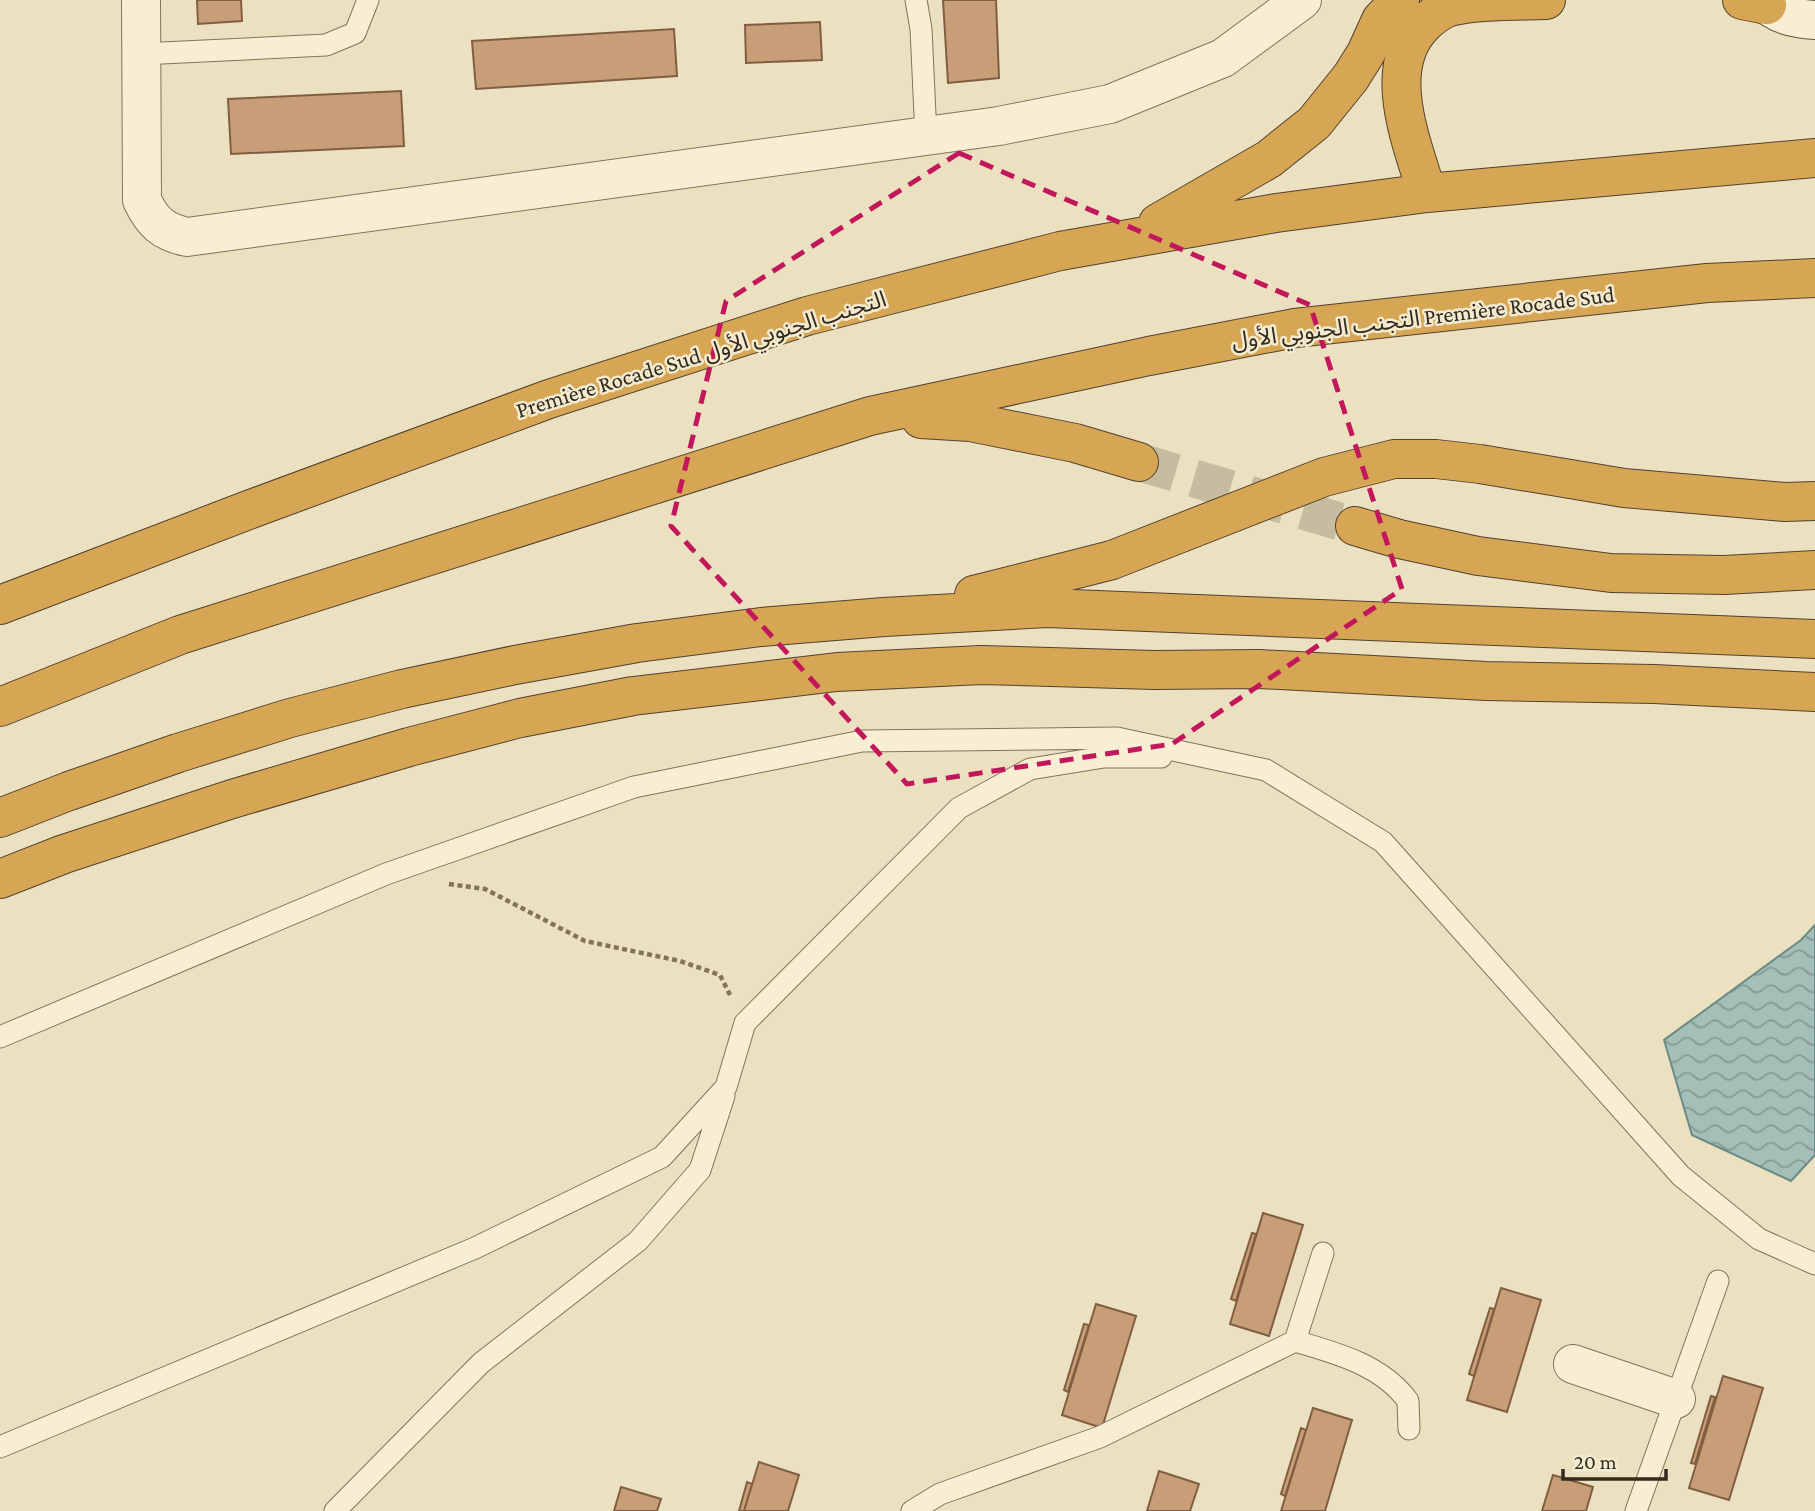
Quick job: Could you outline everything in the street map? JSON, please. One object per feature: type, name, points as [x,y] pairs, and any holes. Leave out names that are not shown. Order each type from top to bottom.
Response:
[{"type":"highway","points":[[1136,236],[1269,159],[1314,123],[1351,78],[1381,20],[1400,0]]},
{"type":"highway","points":[[1546,0],[1467,3],[1447,8],[1429,18],[1415,33],[1405,51],[1401,91],[1427,193],[1815,158]]},
{"type":"highway","name":"Première Rocade Sud التجنب الجنوبي الأول","points":[[0,606],[251,509],[549,399],[807,316],[1060,251],[1276,213],[1427,193]]},
{"type":"highway","name":"التجنب الجنوبي الأول Première Rocade Sud","points":[[870,416],[1149,356],[1295,328],[1707,283],[1815,278]]},
{"type":"highway","points":[[0,707],[180,635],[870,416],[970,422],[1075,443],[1139,462]]},
{"type":"highway","points":[[884,617],[1112,560],[1324,477],[1394,459],[1458,461],[1624,488],[1785,502],[1815,501]]},
{"type":"highway","points":[[1355,526],[1399,539],[1478,556],[1611,573],[1724,575],[1815,570]]},
{"type":"highway","points":[[0,818],[178,753],[290,718],[402,689],[637,643],[761,627],[1047,608],[1815,639]]},
{"type":"highway","points":[[0,879],[64,854],[232,799],[409,747],[520,718],[634,696],[837,672],[981,665],[1154,670],[1259,669],[1486,681],[1654,684],[1815,692]]},
{"type":"street","points":[[141,0],[142,200],[148,214],[158,226],[172,234],[187,237],[999,126],[1110,104],[1223,58],[1302,0]]},
{"type":"street","points":[[1757,2],[1782,14],[1815,20]]},
{"type":"street","points":[[1573,1364],[1676,1399]]},
{"type":"lane","points":[[141,54],[326,45],[355,33],[368,0]]},
{"type":"lane","points":[[916,0],[921,29],[926,136]]},
{"type":"lane","points":[[0,1037],[386,874],[634,787],[862,741],[1117,738],[1266,769],[1383,842],[1681,1176],[1759,1239],[1815,1264]]},
{"type":"lane","points":[[335,1511],[481,1363],[638,1241],[700,1170],[745,1023],[959,808],[1030,769],[1104,757],[1203,756]]},
{"type":"lane","points":[[0,1447],[475,1248],[662,1157],[726,1087]]},
{"type":"lane","points":[[1295,1341],[1323,1253]]},
{"type":"lane","points":[[1636,1511],[1718,1281]]},
{"type":"lane","points":[[912,1511],[940,1494],[1100,1437],[1295,1341],[1332,1352],[1386,1376],[1408,1401],[1409,1429]]},
{"type":"path","points":[[448,883],[485,889],[584,941],[680,961],[720,975],[745,1023]]},
{"type":"highlighted area","points":[[959,153],[1310,305],[1402,589],[1172,744],[907,784],[671,526],[726,301]]},
{"type":"water","points":[[1815,925],[1815,1155],[1791,1181],[1692,1135],[1664,1040],[1801,940]]},
{"type":"building","points":[[197,0],[241,0],[242,21],[198,24]]},
{"type":"building","points":[[943,0],[996,0],[999,78],[948,83]]},
{"type":"building","points":[[820,22],[822,60],[746,63],[745,25]]},
{"type":"building","points":[[674,29],[677,76],[476,89],[472,41]]},
{"type":"building","points":[[401,91],[404,146],[231,154],[228,99]]},
{"type":"building","points":[[1263,1213],[1303,1225],[1269,1336],[1230,1324]]},
{"type":"building","points":[[1252,1233],[1256,1234],[1236,1301],[1231,1299]]},
{"type":"building","points":[[1501,1288],[1541,1300],[1507,1412],[1467,1400]]},
{"type":"building","points":[[1096,1304],[1136,1316],[1102,1428],[1062,1415]]},
{"type":"building","points":[[1490,1308],[1494,1309],[1474,1376],[1469,1374]]},
{"type":"building","points":[[1084,1324],[1089,1325],[1068,1392],[1064,1390]]},
{"type":"building","points":[[1723,1376],[1763,1388],[1729,1500],[1689,1488]]},
{"type":"building","points":[[1711,1396],[1715,1397],[1695,1464],[1691,1463]]},
{"type":"building","points":[[1313,1408],[1352,1420],[1325,1511],[1281,1511]]},
{"type":"building","points":[[1301,1428],[1306,1430],[1285,1496],[1281,1494]]},
{"type":"building","points":[[759,1462],[799,1475],[788,1511],[744,1511]]},
{"type":"building","points":[[1159,1471],[1199,1484],[1190,1511],[1147,1511]]},
{"type":"building","points":[[1553,1475],[1593,1487],[1586,1511],[1542,1511]]},
{"type":"building","points":[[747,1482],[752,1484],[744,1511],[739,1511]]},
{"type":"building","points":[[621,1487],[661,1499],[657,1511],[614,1511]]},
{"type":"tunnel","points":[[1139,462],[1355,526]]}]
